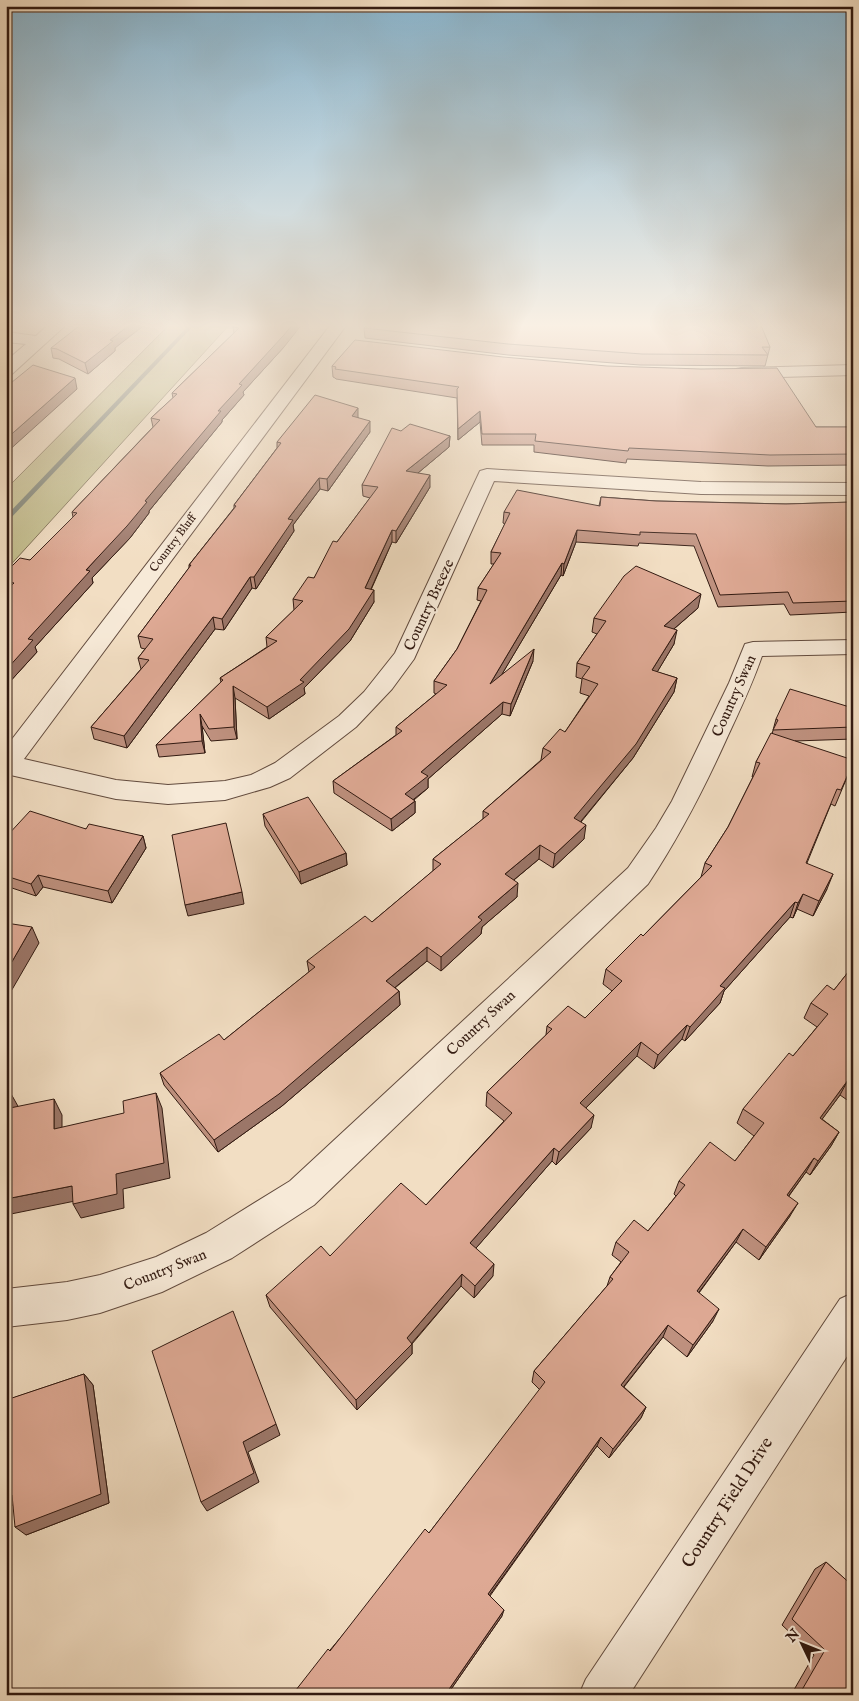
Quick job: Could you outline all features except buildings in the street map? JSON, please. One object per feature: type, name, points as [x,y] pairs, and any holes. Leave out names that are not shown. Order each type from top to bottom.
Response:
[{"type":"street","name":"Country Bluff","points":[[6,765],[286,402]]},
{"type":"street","name":"Country Breeze","points":[[6,765],[132,792],[186,795],[234,789],[277,774],[337,733],[365,707],[388,681],[406,654],[488,475],[700,488],[853,489]]},
{"type":"street","name":"Country Swan","points":[[6,1308],[68,1301],[114,1290],[160,1274],[204,1255],[245,1232],[302,1193],[638,876],[666,835],[685,801],[741,683],[754,649],[853,647]]},
{"type":"street","name":"Country Field Drive","points":[[602,1695],[853,1312]]},
{"type":"shaded area","points":[[92,402],[159,402],[6,570],[6,489]]},
{"type":"waterway","points":[[6,520],[118,402]]}]
